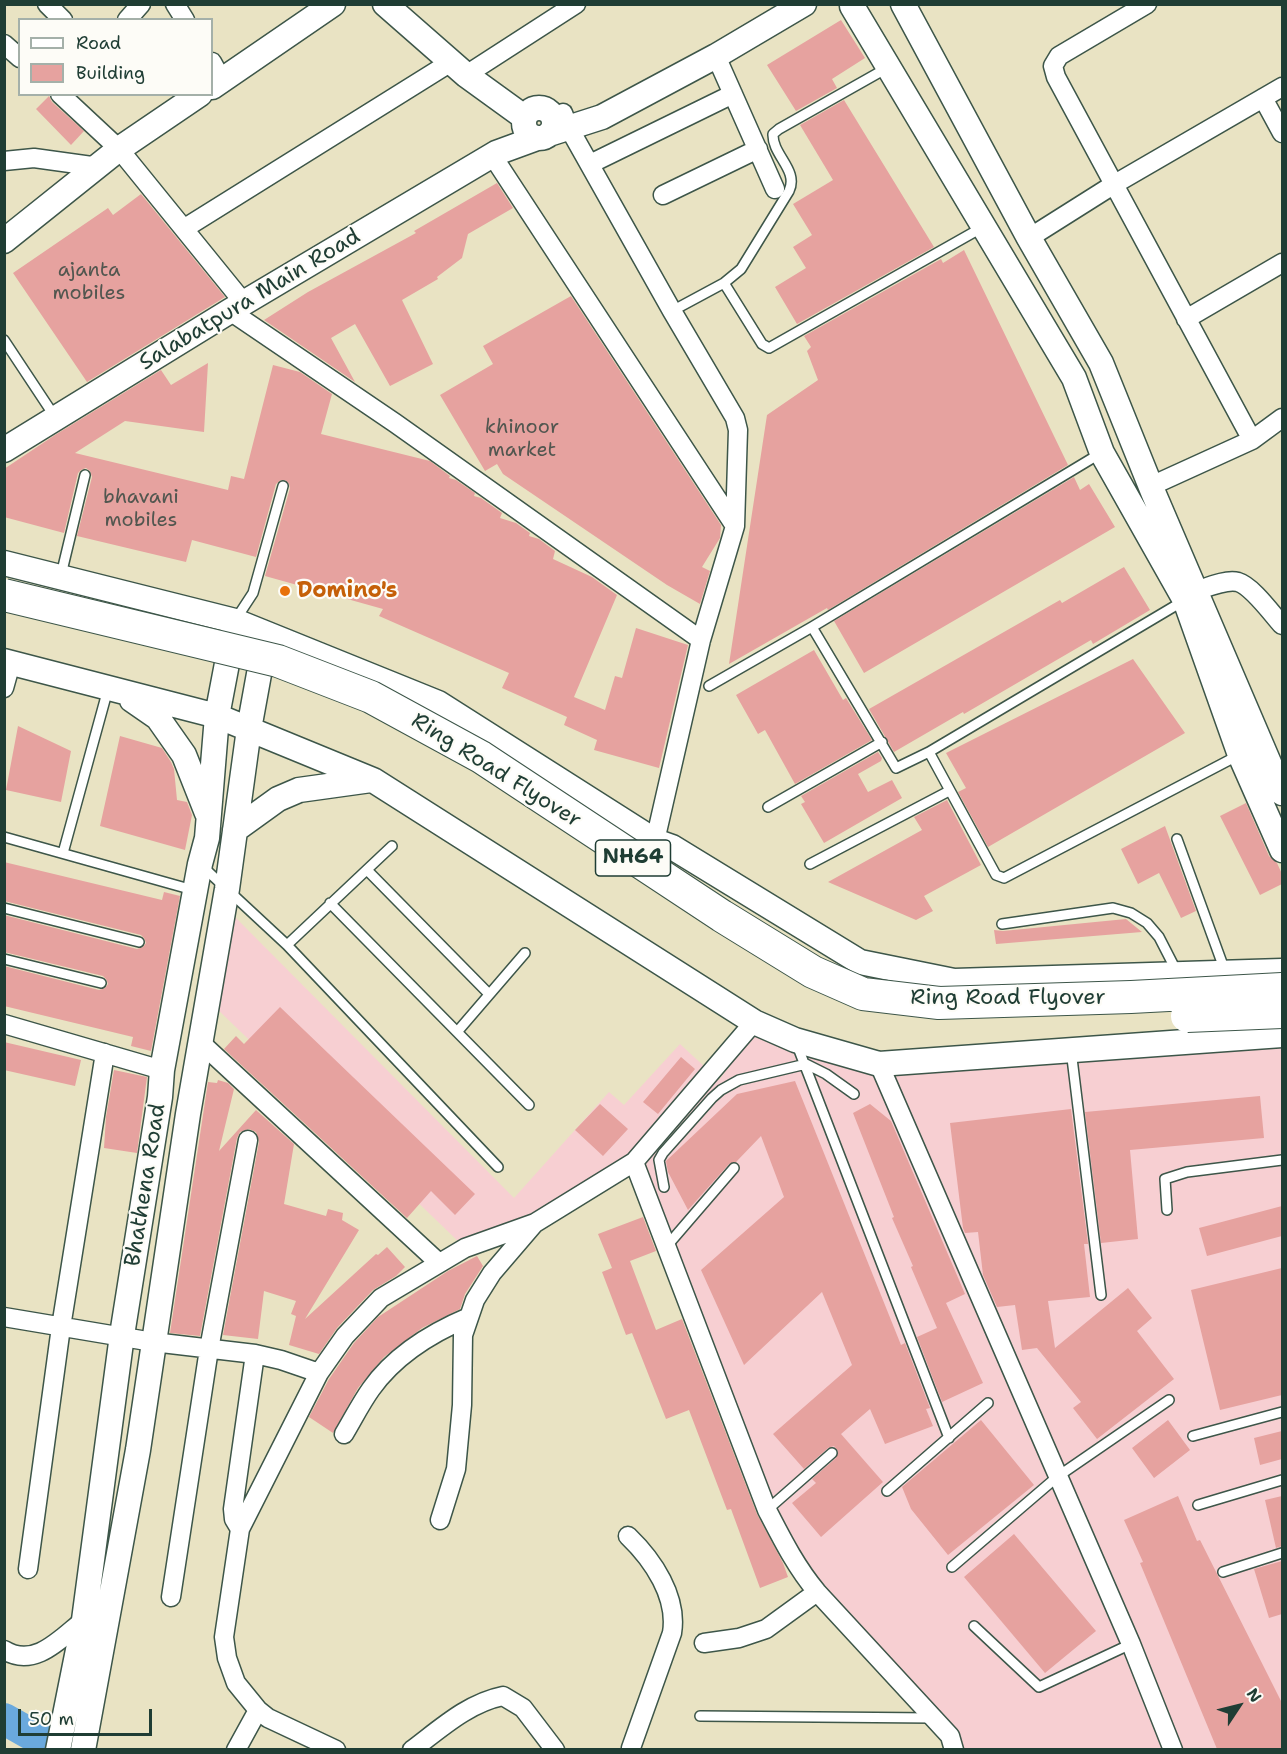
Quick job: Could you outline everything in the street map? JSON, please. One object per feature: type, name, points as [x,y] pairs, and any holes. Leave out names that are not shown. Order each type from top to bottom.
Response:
[{"type":"highway","name":"Ring Road Flyover","points":[[4,595],[278,661],[371,697],[481,757],[722,916],[813,972],[862,994],[939,1003],[1131,997],[1282,989]]},
{"type":"highway","name":"Ring Road Flyover","points":[[4,616],[272,682],[363,716],[470,776],[711,934],[793,984],[857,1015],[938,1024],[1282,1012]]},
{"type":"street","points":[[47,4],[61,18]]},
{"type":"street","points":[[129,18],[141,4]]},
{"type":"street","points":[[175,4],[184,18]]},
{"type":"street","points":[[215,76],[333,4]]},
{"type":"street","points":[[385,4],[465,68],[544,122],[590,164],[735,418],[738,430],[735,526],[701,640],[655,841]]},
{"type":"street","points":[[184,228],[576,4]]},
{"type":"street","name":"Salabatpura Main Road","points":[[4,450],[544,122],[602,117],[716,56],[804,4]]},
{"type":"street","points":[[851,5],[861,9],[877,4]]},
{"type":"street","points":[[903,4],[1029,238],[1101,363],[1151,486],[1191,595],[1240,755],[1282,850]]},
{"type":"street","points":[[1147,4],[1059,56],[1053,66],[1056,77],[1113,185],[1251,440]]},
{"type":"street","points":[[404,5],[465,68]]},
{"type":"street","points":[[851,5],[1074,378],[1102,453],[1191,595],[1282,793]]},
{"type":"street","points":[[4,44],[18,56]]},
{"type":"street","points":[[716,56],[775,189]]},
{"type":"street","points":[[1029,238],[1113,185],[1282,87]]},
{"type":"street","points":[[590,164],[733,94]]},
{"type":"street","points":[[62,96],[119,149],[184,228],[237,307],[395,423],[701,640]]},
{"type":"street","points":[[4,241],[119,149],[197,96]]},
{"type":"street","points":[[1263,98],[1282,133]]},
{"type":"street","points":[[663,195],[758,149]]},
{"type":"street","points":[[494,154],[735,526]]},
{"type":"street","points":[[4,161],[34,158],[99,167]]},
{"type":"street","points":[[1186,319],[1282,262]]},
{"type":"street","points":[[1151,486],[1251,440],[1282,418]]},
{"type":"street","points":[[4,563],[235,621],[438,703],[655,841],[672,847],[860,962],[954,981],[1282,970]]},
{"type":"street","points":[[1191,595],[1225,583],[1237,582],[1248,588],[1282,626]]},
{"type":"street","name":"Bhathena Road","points":[[58,1749],[88,1660],[84,1620],[122,1335],[160,1097],[162,1070],[200,864],[207,838],[217,716],[235,621]]},
{"type":"street","points":[[83,1749],[88,1660],[138,1450],[200,1042],[227,890],[249,729],[266,633]]},
{"type":"street","points":[[4,688],[8,662],[217,716],[374,780],[754,1022],[795,1040],[879,1064],[1282,1035]]},
{"type":"street","points":[[114,690],[158,718],[184,755],[208,818]]},
{"type":"street","points":[[235,830],[278,799],[299,790],[374,780]]},
{"type":"street","points":[[336,1749],[268,1718],[258,1710],[236,1683],[227,1658],[224,1637],[240,1529],[319,1373],[345,1336],[381,1298],[465,1248],[536,1223],[634,1162],[754,1022]]},
{"type":"street","points":[[4,1024],[162,1070]]},
{"type":"street","points":[[200,1042],[439,1263]]},
{"type":"street","points":[[28,1569],[61,1327],[105,1053]]},
{"type":"street","points":[[879,1064],[1131,1644],[1173,1749]]},
{"type":"street","points":[[171,1597],[209,1349],[248,1140]]},
{"type":"street","points":[[634,1162],[767,1510],[786,1549],[802,1575],[950,1736],[954,1749]]},
{"type":"street","points":[[440,1520],[456,1469],[462,1406],[463,1335],[475,1300],[492,1273],[536,1223]]},
{"type":"street","points":[[4,1317],[153,1342],[255,1354],[319,1373]]},
{"type":"street","points":[[344,1434],[371,1388],[405,1353],[443,1328],[469,1317]]},
{"type":"street","points":[[240,1529],[234,1519],[233,1509],[255,1354]]},
{"type":"street","points":[[628,1536],[654,1565],[666,1591],[674,1620],[672,1632],[632,1749]]},
{"type":"street","points":[[704,1643],[739,1638],[766,1629],[786,1617],[818,1592]]},
{"type":"street","points":[[4,1650],[18,1656],[29,1657],[39,1654],[84,1620]]},
{"type":"street","points":[[412,1749],[469,1708],[480,1702],[503,1696],[523,1708],[555,1749]]},
{"type":"street","points":[[236,1749],[258,1710]]},
{"type":"lane","points":[[672,311],[724,283],[741,269],[793,183],[773,142],[773,134],[889,67]]},
{"type":"lane","points":[[724,283],[762,344],[769,348],[984,227]]},
{"type":"lane","points":[[4,340],[55,417]]},
{"type":"lane","points":[[709,686],[1102,453]]},
{"type":"lane","points":[[60,578],[85,475]]},
{"type":"lane","points":[[235,621],[253,593],[283,486]]},
{"type":"lane","points":[[812,627],[896,768],[929,752],[1191,595]]},
{"type":"lane","points":[[63,853],[114,690]]},
{"type":"lane","points":[[768,807],[882,742]]},
{"type":"lane","points":[[929,752],[996,875],[1004,878],[1240,755]]},
{"type":"lane","points":[[810,864],[949,791]]},
{"type":"lane","points":[[4,837],[196,891]]},
{"type":"lane","points":[[1177,839],[1225,971]]},
{"type":"lane","points":[[287,945],[392,846]]},
{"type":"lane","points":[[200,864],[287,945],[498,1167]]},
{"type":"lane","points":[[367,870],[489,994]]},
{"type":"lane","points":[[330,903],[530,1106]]},
{"type":"lane","points":[[4,908],[139,942]]},
{"type":"lane","points":[[1002,924],[1113,908],[1147,923],[1159,937],[1177,972]]},
{"type":"lane","points":[[457,1032],[525,953]]},
{"type":"lane","points":[[4,959],[101,983]]},
{"type":"lane","points":[[795,1040],[949,1438]]},
{"type":"lane","points":[[1071,1050],[1101,1294]]},
{"type":"lane","points":[[664,1186],[659,1160],[663,1153],[712,1098],[739,1080],[806,1064],[826,1074],[854,1094]]},
{"type":"lane","points":[[1167,1210],[1165,1179],[1187,1173],[1282,1160]]},
{"type":"lane","points":[[666,1247],[734,1168]]},
{"type":"lane","points":[[952,1567],[1058,1477],[1169,1400]]},
{"type":"lane","points":[[887,1491],[988,1403]]},
{"type":"lane","points":[[1193,1436],[1282,1412]]},
{"type":"lane","points":[[767,1510],[832,1453]]},
{"type":"lane","points":[[1198,1505],[1282,1480]]},
{"type":"lane","points":[[1223,1572],[1282,1553]]},
{"type":"lane","points":[[974,1626],[1039,1687],[1131,1644]]},
{"type":"lane","points":[[700,1716],[935,1719]]},
{"type":"shaded area","points":[[231,913],[514,1198],[609,1092],[624,1105],[680,1044],[719,1080],[756,1030],[874,1070],[1282,1047],[1282,1749],[959,1749],[821,1589],[790,1545],[631,1159],[532,1219],[461,1244],[214,1006]]},
{"type":"building","points":[[841,20],[865,58],[832,79],[837,88],[796,111],[767,65]]},
{"type":"building","points":[[49,96],[52,102],[84,131],[71,145],[36,109]]},
{"type":"building","points":[[844,100],[934,247],[797,324],[775,287],[806,268],[793,247],[812,235],[793,204],[833,180],[800,125]]},
{"type":"building","points":[[497,183],[513,208],[468,234],[462,258],[437,277],[438,279],[402,300],[433,364],[390,386],[355,324],[331,338],[355,382],[264,320],[308,292],[416,233],[414,231]]},
{"type":"building","points":[[141,194],[225,297],[87,382],[13,273],[108,208],[113,215]]},
{"type":"building","points":[[964,250],[1068,465],[828,610],[827,608],[729,664],[767,415],[818,380],[807,351],[811,347],[804,336],[941,259],[943,263]]},
{"type":"building","points":[[571,296],[721,525],[720,538],[702,567],[710,571],[700,604],[667,585],[503,474],[497,464],[485,471],[440,395],[493,364],[483,346]]},
{"type":"building","points":[[208,363],[204,432],[125,421],[75,453],[228,490],[231,476],[244,479],[273,365],[300,372],[332,394],[321,434],[430,461],[450,476],[449,478],[456,480],[475,493],[474,496],[481,498],[502,513],[500,518],[516,523],[530,533],[529,536],[539,539],[555,551],[553,559],[592,577],[617,595],[574,697],[605,710],[615,676],[622,678],[636,628],[688,645],[659,768],[594,750],[597,740],[564,725],[567,717],[502,688],[509,673],[379,616],[383,609],[265,576],[290,488],[285,480],[276,484],[256,557],[192,540],[186,562],[77,536],[92,477],[86,468],[78,473],[64,533],[4,517],[4,469],[161,370],[171,385]]},
{"type":"building","points":[[1074,477],[1080,490],[1089,484],[1115,527],[864,673],[834,621]]},
{"type":"building","points":[[1124,567],[1150,610],[1093,644],[1091,640],[894,752],[869,709],[1060,600],[1062,603]]},
{"type":"building","points":[[814,650],[843,700],[846,698],[872,740],[795,784],[765,730],[758,734],[736,695]]},
{"type":"building","points":[[1133,659],[1185,733],[988,847],[958,792],[966,788],[946,753]]},
{"type":"building","points":[[18,726],[71,751],[61,802],[6,790]]},
{"type":"building","points":[[120,736],[162,748],[171,762],[174,769],[177,800],[187,802],[192,815],[185,850],[100,826]]},
{"type":"building","points":[[878,752],[882,758],[881,761],[858,774],[868,792],[892,780],[902,798],[824,843],[801,804],[805,802],[801,796]]},
{"type":"building","points":[[947,800],[981,865],[924,896],[933,911],[916,920],[828,882],[922,830],[914,817]]},
{"type":"building","points":[[1246,803],[1269,856],[1277,863],[1282,874],[1282,884],[1260,895],[1220,816]]},
{"type":"building","points":[[1165,826],[1196,911],[1181,918],[1159,873],[1138,884],[1121,849]]},
{"type":"building","points":[[4,862],[162,900],[164,892],[180,896],[151,1051],[131,1046],[133,1037],[4,1006],[4,966],[99,990],[108,984],[103,976],[4,952],[4,915],[137,949],[146,943],[141,935],[4,901]]},
{"type":"building","points":[[1126,919],[1142,932],[996,944],[994,930],[1003,931]]},
{"type":"building","points":[[280,1007],[475,1194],[455,1215],[431,1191],[407,1218],[224,1049],[236,1036],[244,1044]]},
{"type":"building","points":[[4,1042],[81,1060],[75,1086],[4,1070]]},
{"type":"building","points":[[681,1057],[695,1069],[658,1114],[643,1102]]},
{"type":"building","points":[[114,1070],[147,1077],[137,1153],[104,1148],[106,1117]]},
{"type":"building","points":[[218,1080],[228,1083],[234,1089],[219,1151],[256,1110],[294,1144],[284,1204],[326,1216],[328,1209],[343,1213],[342,1220],[359,1230],[305,1319],[376,1254],[378,1255],[387,1247],[405,1267],[396,1276],[373,1290],[337,1328],[319,1354],[289,1345],[296,1316],[291,1314],[296,1301],[264,1291],[258,1339],[223,1335],[259,1142],[256,1132],[249,1129],[240,1132],[237,1138],[200,1336],[170,1333],[208,1082],[217,1083]]},
{"type":"building","points":[[795,1081],[901,1345],[905,1343],[930,1408],[926,1409],[933,1426],[885,1444],[870,1409],[841,1434],[883,1482],[821,1537],[792,1503],[816,1483],[812,1479],[836,1458],[838,1451],[834,1446],[828,1448],[804,1469],[773,1434],[852,1365],[822,1292],[744,1365],[701,1270],[784,1197],[761,1136],[736,1162],[729,1164],[688,1210],[668,1172],[666,1161],[737,1094]]},
{"type":"building","points":[[1260,1096],[1264,1138],[1130,1150],[1138,1239],[1101,1243],[1085,1112]]},
{"type":"building","points":[[600,1104],[628,1129],[603,1156],[575,1130]]},
{"type":"building","points":[[870,1104],[891,1121],[965,1294],[946,1303],[983,1383],[942,1402],[917,1337],[937,1328],[911,1267],[913,1266],[892,1218],[894,1217],[853,1113]]},
{"type":"building","points":[[1071,1109],[1088,1244],[1084,1244],[1090,1297],[1048,1301],[1055,1348],[1128,1288],[1152,1318],[1137,1331],[1174,1379],[1097,1439],[1073,1408],[1081,1402],[1037,1348],[1022,1350],[1015,1305],[997,1307],[983,1275],[978,1232],[965,1233],[963,1228],[950,1123]]},
{"type":"building","points":[[1282,1206],[1282,1236],[1207,1256],[1199,1228]]},
{"type":"building","points":[[643,1217],[656,1251],[630,1261],[656,1330],[682,1319],[757,1514],[788,1577],[760,1588],[731,1509],[727,1510],[689,1410],[666,1419],[632,1333],[626,1335],[602,1272],[612,1268],[598,1234]]},
{"type":"building","points":[[477,1256],[483,1266],[465,1294],[460,1309],[422,1328],[384,1357],[358,1388],[333,1433],[309,1417],[329,1379],[354,1343],[378,1317],[448,1271]]},
{"type":"building","points":[[1282,1268],[1282,1395],[1220,1410],[1191,1290]]},
{"type":"building","points":[[981,1420],[1034,1485],[948,1555],[911,1509],[902,1487]]},
{"type":"building","points":[[1168,1420],[1190,1450],[1154,1478],[1132,1448]]},
{"type":"building","points":[[1282,1431],[1282,1459],[1260,1465],[1254,1438]]},
{"type":"building","points":[[1178,1496],[1197,1541],[1200,1540],[1282,1703],[1282,1749],[1217,1749],[1140,1563],[1143,1562],[1124,1520]]},
{"type":"building","points":[[1282,1496],[1282,1546],[1276,1548],[1265,1500]]},
{"type":"building","points":[[1014,1534],[1096,1631],[1045,1673],[964,1577]]},
{"type":"building","points":[[1282,1561],[1282,1614],[1269,1618],[1254,1569]]},
{"type":"waterway","points":[[4,1719],[59,1750]]},
{"type":"place","name":"Domino's","points":[[285,591]]}]
